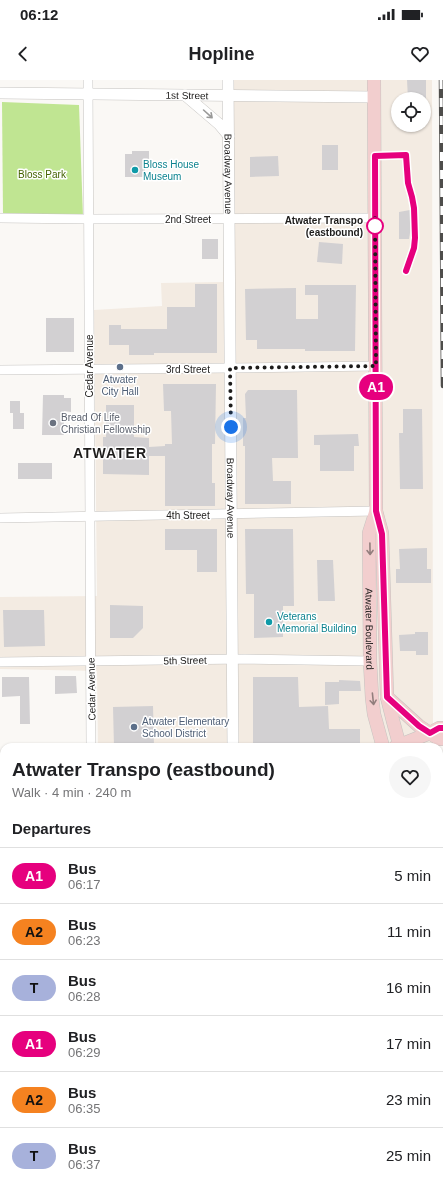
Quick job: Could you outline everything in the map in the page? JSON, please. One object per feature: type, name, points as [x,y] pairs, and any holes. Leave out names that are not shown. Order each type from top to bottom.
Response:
[{"type":"main road","name":"Atwater Boulevard","points":[[374,80],[376,511],[382,534],[387,697],[397,743]]},
{"type":"main road","name":"Atwater Boulevard","points":[[376,511],[369,533],[370,660],[374,714],[382,743]]},
{"type":"main road","points":[[387,697],[414,722],[440,739],[443,739]]},
{"type":"main road","points":[[405,743],[439,728],[443,728]]},
{"type":"main road","points":[[424,743],[430,733]]},
{"type":"street","name":"Cedar Avenue","points":[[88,80],[91,743]]},
{"type":"street","name":"Broadway Avenue","points":[[228,80],[233,743]]},
{"type":"street","name":"1st Street","points":[[0,93],[374,97]]},
{"type":"street","points":[[185,95],[219,124],[229,136]]},
{"type":"street","name":"2nd Street","points":[[0,218],[375,218]]},
{"type":"street","name":"3rd Street","points":[[0,370],[376,366]]},
{"type":"street","name":"4th Street","points":[[0,518],[376,511]]},
{"type":"street","name":"5th Street","points":[[0,662],[370,660]]},
{"type":"shaded area","points":[[227,80],[432,80],[433,743],[98,743],[97,671],[0,669],[0,597],[97,596],[94,310],[162,306],[161,283],[223,282]]},
{"type":"green space","name":"Bloss Park","points":[[2,102],[79,105],[83,217],[3,215]]},
{"type":"building","points":[[407,80],[426,80],[426,92],[408,92]]},
{"type":"building","points":[[322,145],[338,145],[338,170],[322,170]]},
{"type":"building","name":"Bloss House Museum","points":[[132,151],[149,151],[149,162],[145,162],[145,177],[125,177],[125,154],[132,154]]},
{"type":"building","points":[[278,156],[279,176],[250,177],[250,157]]},
{"type":"building","points":[[410,210],[411,227],[409,239],[399,239],[399,212]]},
{"type":"building","points":[[202,239],[218,239],[218,259],[202,259]]},
{"type":"building","points":[[319,242],[343,244],[342,264],[317,262]]},
{"type":"building","points":[[195,284],[217,284],[217,353],[154,353],[154,355],[129,355],[129,345],[109,345],[109,325],[121,325],[121,329],[167,329],[167,307],[195,307]]},
{"type":"building","points":[[305,285],[356,285],[355,351],[257,349],[257,340],[246,340],[245,289],[296,288],[296,319],[318,319],[318,295],[305,295]]},
{"type":"building","points":[[46,318],[74,318],[74,352],[46,352]]},
{"type":"building","points":[[163,384],[216,384],[215,444],[212,444],[212,483],[215,483],[215,506],[165,506],[165,456],[149,456],[149,475],[103,474],[103,437],[106,437],[106,405],[134,405],[134,437],[149,438],[149,447],[172,444],[171,411],[164,411]]},
{"type":"building","points":[[248,390],[297,390],[298,458],[272,458],[273,481],[291,481],[291,504],[245,504],[245,446],[243,446],[243,418],[246,418],[245,394]]},
{"type":"building","name":"Bread Of Life Christian Fellowship","points":[[43,395],[64,395],[64,398],[71,398],[71,412],[64,411],[64,435],[42,435]]},
{"type":"building","points":[[10,401],[20,401],[20,413],[24,413],[24,429],[13,429],[13,413],[10,413]]},
{"type":"building","points":[[403,409],[422,409],[423,489],[400,489],[399,433],[403,433]]},
{"type":"building","points":[[358,434],[359,446],[354,446],[354,471],[320,471],[320,445],[314,445],[314,435]]},
{"type":"building","points":[[18,463],[52,463],[52,479],[18,479]]},
{"type":"building","points":[[165,529],[217,529],[217,572],[197,572],[197,550],[165,550]]},
{"type":"building","points":[[245,529],[293,529],[294,606],[283,606],[283,637],[254,638],[254,594],[246,594]]},
{"type":"building","points":[[427,548],[427,569],[431,569],[431,583],[396,583],[396,569],[400,569],[399,549]]},
{"type":"building","points":[[317,560],[333,560],[335,601],[318,601]]},
{"type":"building","points":[[110,605],[143,606],[143,628],[133,638],[110,638]]},
{"type":"building","points":[[3,610],[44,610],[45,646],[4,647]]},
{"type":"building","points":[[415,632],[428,632],[428,655],[416,655],[416,651],[400,651],[399,635],[415,634]]},
{"type":"building","points":[[55,676],[76,676],[77,693],[55,694]]},
{"type":"building","points":[[2,677],[29,677],[30,724],[20,724],[20,696],[2,697]]},
{"type":"building","points":[[253,677],[298,677],[299,707],[328,706],[329,729],[360,729],[360,743],[253,743]]},
{"type":"building","points":[[339,680],[360,681],[361,691],[339,691],[339,704],[325,705],[325,682],[339,682]]},
{"type":"building","name":"Atwater Elementary School District","points":[[153,706],[154,743],[114,743],[113,707]]},
{"type":"railway","points":[[441,80],[443,386]]},
{"type":"bus line","name":"A1","points":[[406,271],[414,248],[415,238],[414,208],[408,183],[406,155],[375,156],[376,511],[382,534],[387,697],[409,718],[430,733],[439,728],[443,728]]},
{"type":"place","name":"Bloss House Museum","points":[[135,170]]},
{"type":"place","name":"Atwater Transpo (eastbound)","points":[[375,226]]},
{"type":"place","name":"Atwater City Hall","points":[[120,367]]},
{"type":"place","name":"Bread Of Life Christian Fellowship","points":[[53,423]]},
{"type":"place","name":"Veterans Memorial Building","points":[[269,622]]},
{"type":"place","name":"Atwater Elementary School District","points":[[134,727]]},
{"type":"district","name":"ATWATER","points":[[110,453]]},
{"type":"route","points":[[231,427],[230,368],[376,366],[375,218],[375,226]]}]
